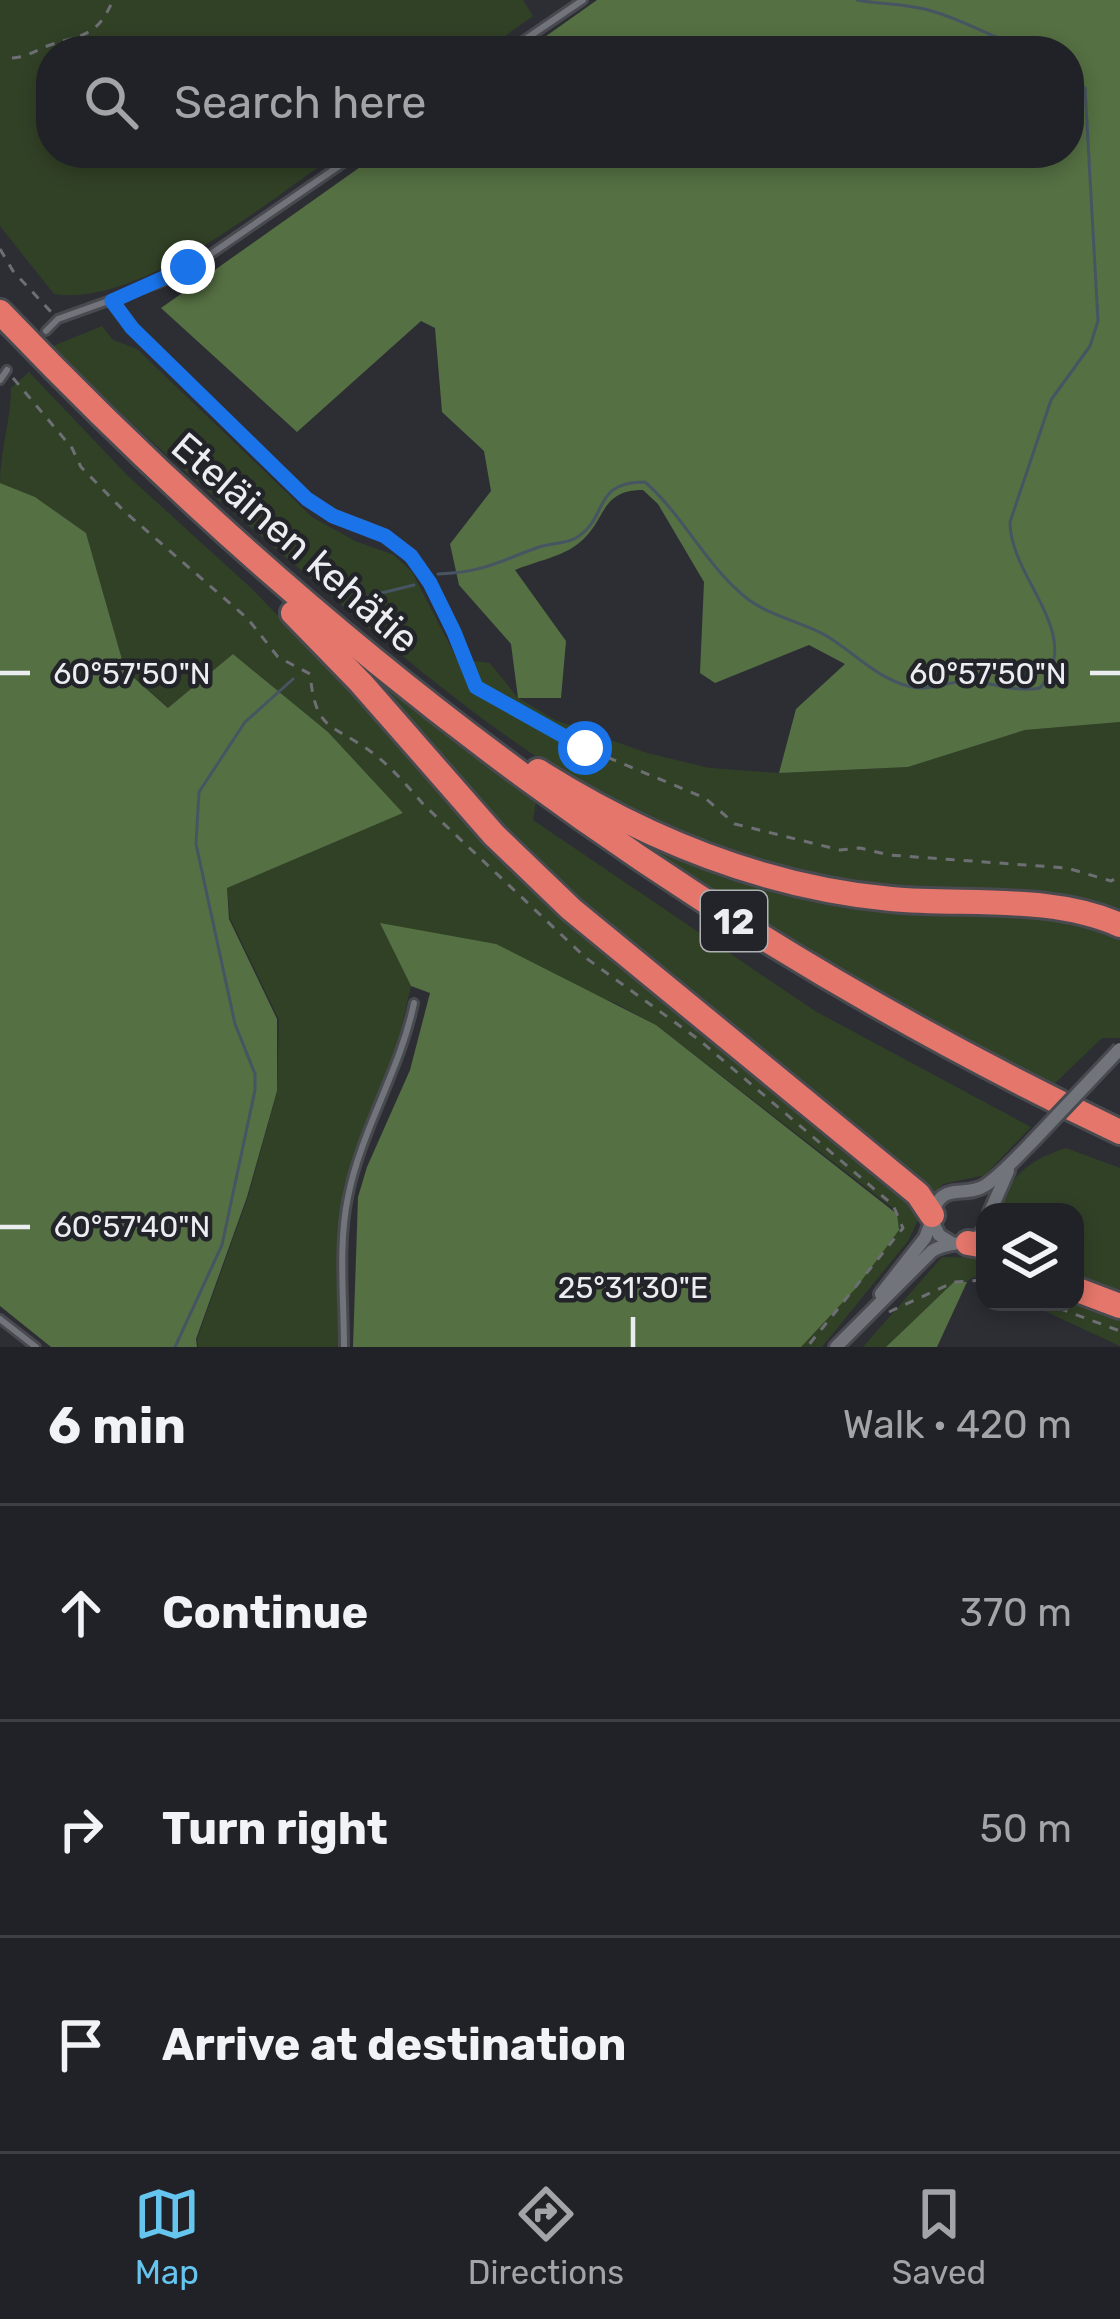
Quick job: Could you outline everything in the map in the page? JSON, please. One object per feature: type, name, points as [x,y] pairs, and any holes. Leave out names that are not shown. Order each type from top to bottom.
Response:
[{"type":"highway","name":"Eteläinen kehätie","points":[[0,312],[158,473],[376,664],[578,817],[812,971],[982,1066],[1120,1132]]},
{"type":"highway","points":[[158,473],[225,547],[346,666],[528,869],[664,988],[918,1194],[932,1218]]},
{"type":"highway","points":[[376,664],[546,776],[660,837],[725,865],[828,891],[895,900],[1068,909],[1120,925]]},
{"type":"highway","points":[[1084,1292],[1120,1306]]},
{"type":"street","points":[[855,1328],[918,1247],[944,1195],[985,1186],[1120,1048]]},
{"type":"street","points":[[992,1203],[1015,1160]]},
{"type":"street","points":[[932,1218],[939,1234],[973,1240]]},
{"type":"street","points":[[836,1347],[932,1251],[973,1240]]},
{"type":"lane","points":[[530,36],[583,0]]},
{"type":"lane","points":[[46,331],[58,319],[164,281],[336,168]]},
{"type":"lane","points":[[112,301],[132,328],[307,499],[333,516],[385,536],[411,556],[454,632]]},
{"type":"lane","points":[[0,380],[7,370]]},
{"type":"lane","points":[[344,1347],[348,1197],[399,1063],[414,1003]]},
{"type":"lane","points":[[0,1319],[36,1347]]},
{"type":"path","points":[[85,36],[106,18],[113,0]]},
{"type":"path","points":[[12,58],[36,53]]},
{"type":"path","points":[[0,249],[13,271],[58,319]]},
{"type":"path","points":[[7,370],[73,448],[81,467],[124,511],[248,619],[278,657],[310,674],[314,707],[331,729],[370,751],[401,778],[586,958],[698,1040],[892,1204],[903,1228],[807,1347]]},
{"type":"path","points":[[454,632],[476,687],[490,697],[585,748],[705,798],[735,824],[840,850],[1067,868],[1111,881],[1120,876]]},
{"type":"path","points":[[855,1328],[954,1282],[976,1281]]},
{"type":"path","points":[[1066,1311],[1120,1331]]},
{"type":"green space","points":[[0,0],[523,0],[533,16],[505,36],[36,36],[36,168],[317,168],[241,222],[163,268],[88,294],[54,294],[0,226]]},
{"type":"green space","points":[[597,0],[1120,0],[1120,722],[1025,730],[908,767],[779,773],[796,709],[845,664],[809,645],[715,683],[700,673],[704,582],[658,504],[643,490],[618,495],[573,548],[515,570],[566,641],[561,698],[518,698],[511,644],[459,585],[450,544],[491,491],[484,451],[442,412],[435,328],[421,321],[297,432],[161,308],[359,168],[1084,168],[1084,36],[546,36]]},
{"type":"green space","points":[[102,326],[113,340],[137,349],[312,517],[355,541],[394,555],[412,572],[457,659],[490,663],[518,698],[555,720],[647,753],[710,768],[779,773],[908,767],[1025,730],[1120,722],[1120,916],[785,874],[647,822],[583,786],[520,746],[402,656],[168,456],[53,346]]},
{"type":"green space","points":[[29,372],[128,476],[250,587],[329,668],[528,888],[911,1206],[918,1220],[908,1241],[822,1347],[800,1347],[899,1230],[894,1209],[656,1025],[613,1002],[382,924],[411,986],[396,1051],[344,1185],[340,1347],[198,1347],[277,1092],[279,1020],[230,918],[227,888],[403,813],[328,732],[233,654],[169,708],[125,670],[86,533],[35,497],[0,483],[11,388]]},
{"type":"green space","points":[[0,483],[35,497],[86,533],[125,670],[168,708],[233,654],[328,732],[403,813],[227,888],[229,919],[277,1019],[277,1091],[197,1347],[51,1347],[0,1306]]},
{"type":"green space","points":[[367,672],[536,801],[533,820],[815,1011],[1031,1127],[985,1175],[943,1184],[931,1196],[550,881]]},
{"type":"green space","points":[[613,822],[743,876],[1046,914],[1120,933],[1120,1038],[1102,1038],[1051,1087],[818,960],[651,854]]},
{"type":"green space","points":[[380,923],[496,944],[656,1025],[897,1214],[899,1230],[856,1288],[801,1347],[353,1347],[358,1197],[410,1070],[430,993],[411,986]]},
{"type":"green space","points":[[1066,1148],[1120,1168],[1120,1298],[1084,1285],[1084,1203],[1002,1203],[1015,1178],[1042,1157]]},
{"type":"green space","points":[[942,1257],[976,1258],[976,1278],[933,1302],[886,1347],[863,1347]]},
{"type":"green space","points":[[954,1282],[967,1282],[937,1347],[886,1347]]},
{"type":"green space","points":[[1084,1302],[1120,1315],[1120,1346],[1044,1311],[1084,1311]]},
{"type":"waterway","points":[[857,0],[925,9],[995,36]]},
{"type":"waterway","points":[[438,574],[480,569],[572,540],[587,530],[608,494],[645,482],[749,600],[825,635],[888,678],[919,688],[967,681],[1040,688],[1052,668],[1055,647],[1051,627],[1013,543],[1010,522],[1051,400],[1090,346],[1098,321],[1084,87]]},
{"type":"waterway","points":[[361,598],[414,585]]},
{"type":"waterway","points":[[175,1347],[222,1245],[255,1090],[255,1074],[235,1024],[196,844],[199,792],[245,722],[293,679]]},
{"type":"route","points":[[188,267],[112,301],[132,328],[307,499],[333,516],[385,536],[411,556],[430,583],[476,687],[585,748]]}]
